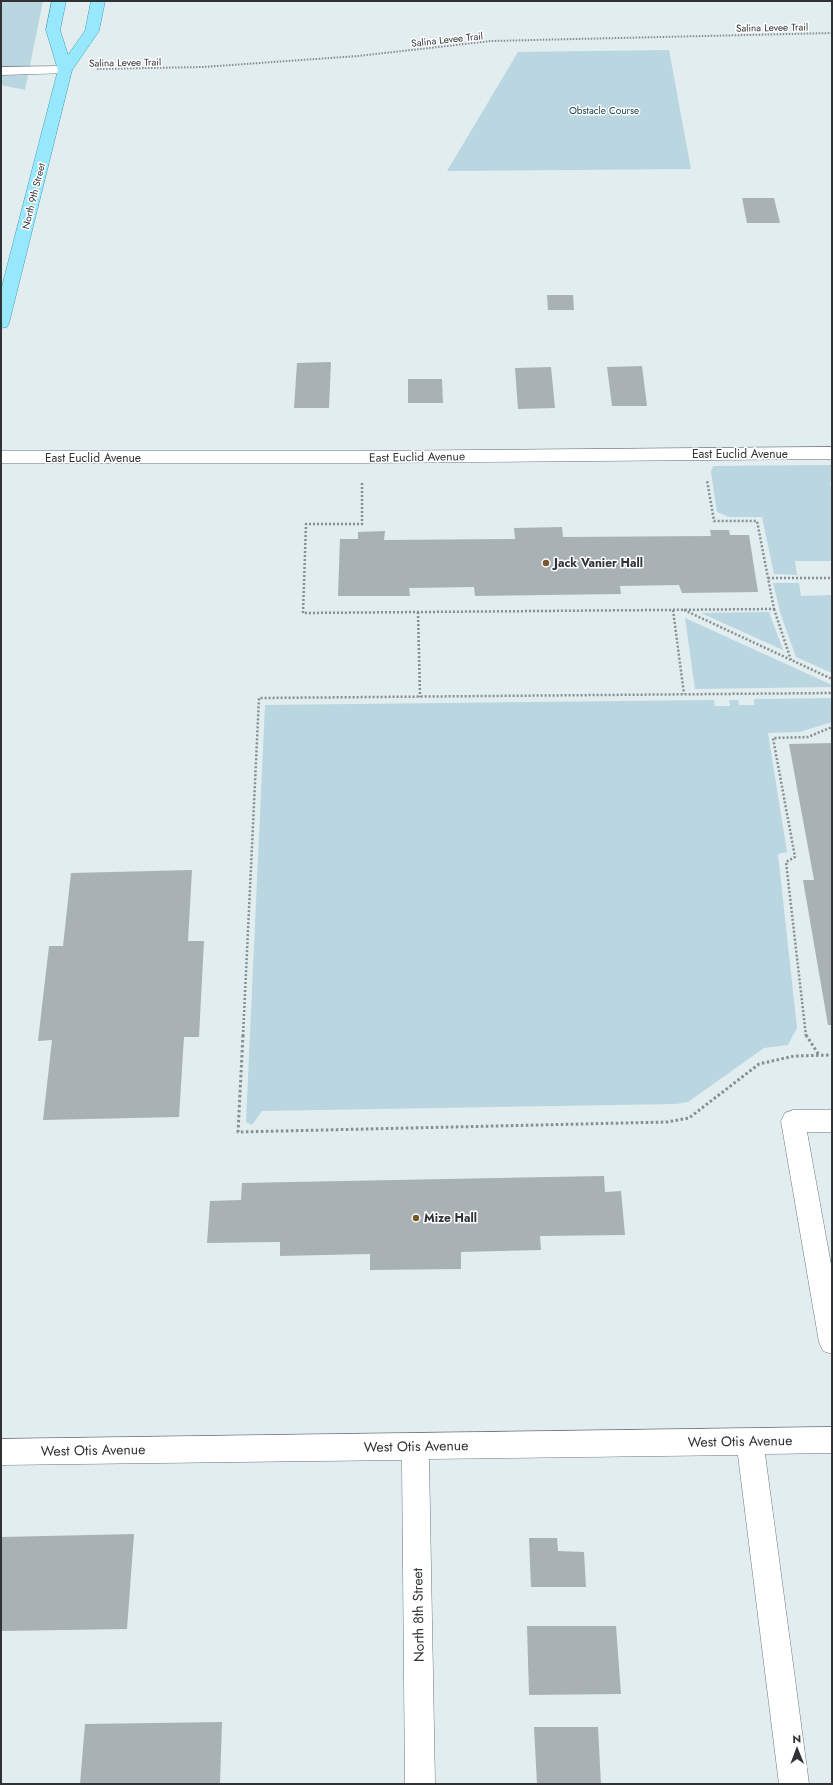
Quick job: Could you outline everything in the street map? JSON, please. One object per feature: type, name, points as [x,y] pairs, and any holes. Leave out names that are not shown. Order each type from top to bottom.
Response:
[{"type":"main road","points":[[59,1],[52,30],[65,70]]},
{"type":"main road","name":"North 9th Street","points":[[1,323],[65,70],[92,31],[98,1]]},
{"type":"street","points":[[1,71],[65,70]]},
{"type":"street","name":"East Euclid Avenue","points":[[1,457],[362,457],[832,453]]},
{"type":"street","points":[[832,1121],[793,1121],[832,1342]]},
{"type":"street","name":"West Otis Avenue","points":[[1,1452],[832,1440]]},
{"type":"street","points":[[750,1441],[794,1784]]},
{"type":"street","name":"North 8th Street","points":[[415,1446],[420,1784]]},
{"type":"path","name":"Salina Levee Trail","points":[[65,70],[211,66],[358,56],[491,41],[832,34]]},
{"type":"path","points":[[702,454],[714,521],[757,521],[774,609],[791,660]]},
{"type":"path","points":[[362,457],[362,524],[306,524],[303,612],[774,609]]},
{"type":"path","points":[[768,578],[832,578]]},
{"type":"path","points":[[673,610],[684,694]]},
{"type":"path","points":[[684,610],[832,679]]},
{"type":"path","points":[[418,612],[420,697]]},
{"type":"path","points":[[832,693],[259,698],[238,1132],[667,1122],[688,1118],[759,1064],[775,1059],[832,1055]]},
{"type":"path","points":[[819,1055],[806,1035],[786,862],[795,857],[773,738],[808,737],[832,727]]},
{"type":"green space","points":[[1,1],[43,1],[25,90],[1,85]]},
{"type":"green space","name":"Obstacle Course","points":[[669,50],[691,169],[447,171],[518,52]]},
{"type":"green space","points":[[832,465],[832,481],[830,482],[832,491],[832,561],[795,561],[797,575],[774,574],[762,517],[729,517],[717,512],[711,472],[713,466]]},
{"type":"green space","points":[[773,583],[799,583],[801,596],[832,595],[832,673],[796,657],[781,615]]},
{"type":"green space","points":[[769,612],[783,650],[701,613]]},
{"type":"green space","points":[[685,618],[832,685],[832,687],[695,689]]},
{"type":"green space","points":[[832,698],[832,722],[800,732],[768,733],[787,852],[778,854],[797,1028],[788,1045],[764,1048],[688,1102],[676,1104],[262,1111],[252,1125],[246,1122],[265,705],[714,700],[715,706],[730,706],[729,700],[738,700],[739,705],[754,705],[754,699]]},
{"type":"building","points":[[742,198],[774,198],[780,223],[747,223]]},
{"type":"building","points":[[547,295],[573,295],[574,310],[548,310]]},
{"type":"building","points":[[331,362],[329,408],[294,408],[297,363]]},
{"type":"building","points":[[642,366],[647,406],[612,406],[607,367]]},
{"type":"building","points":[[551,367],[555,408],[518,409],[515,368]]},
{"type":"building","points":[[408,379],[442,379],[443,403],[408,403]]},
{"type":"building","name":"Jack Vanier Hall","points":[[562,527],[563,537],[711,536],[710,530],[729,530],[730,535],[749,535],[758,592],[682,593],[679,585],[620,586],[621,594],[475,596],[474,587],[409,588],[410,596],[338,596],[340,539],[358,539],[358,532],[385,531],[384,540],[515,539],[514,528]]},
{"type":"building","points":[[832,743],[832,1025],[828,1025],[803,880],[814,880],[789,744]]},
{"type":"building","points":[[192,870],[188,941],[204,941],[199,1037],[184,1037],[179,1117],[43,1120],[52,1040],[38,1041],[49,946],[63,946],[71,873]]},
{"type":"building","name":"Mize Hall","points":[[604,1176],[605,1192],[621,1191],[625,1235],[540,1236],[541,1250],[461,1252],[461,1269],[370,1270],[370,1254],[280,1256],[280,1242],[207,1243],[210,1201],[241,1200],[242,1183]]},
{"type":"building","points":[[134,1534],[127,1629],[1,1631],[1,1537]]},
{"type":"building","points":[[529,1538],[557,1538],[558,1551],[584,1552],[586,1587],[531,1587]]},
{"type":"building","points":[[527,1626],[616,1626],[621,1694],[529,1695]]},
{"type":"building","points":[[222,1722],[220,1784],[80,1784],[85,1724]]},
{"type":"building","points":[[534,1727],[598,1727],[601,1784],[537,1784]]},
{"type":"place","name":"Jack Vanier Hall","points":[[546,563]]},
{"type":"place","name":"Mize Hall","points":[[416,1218]]}]
